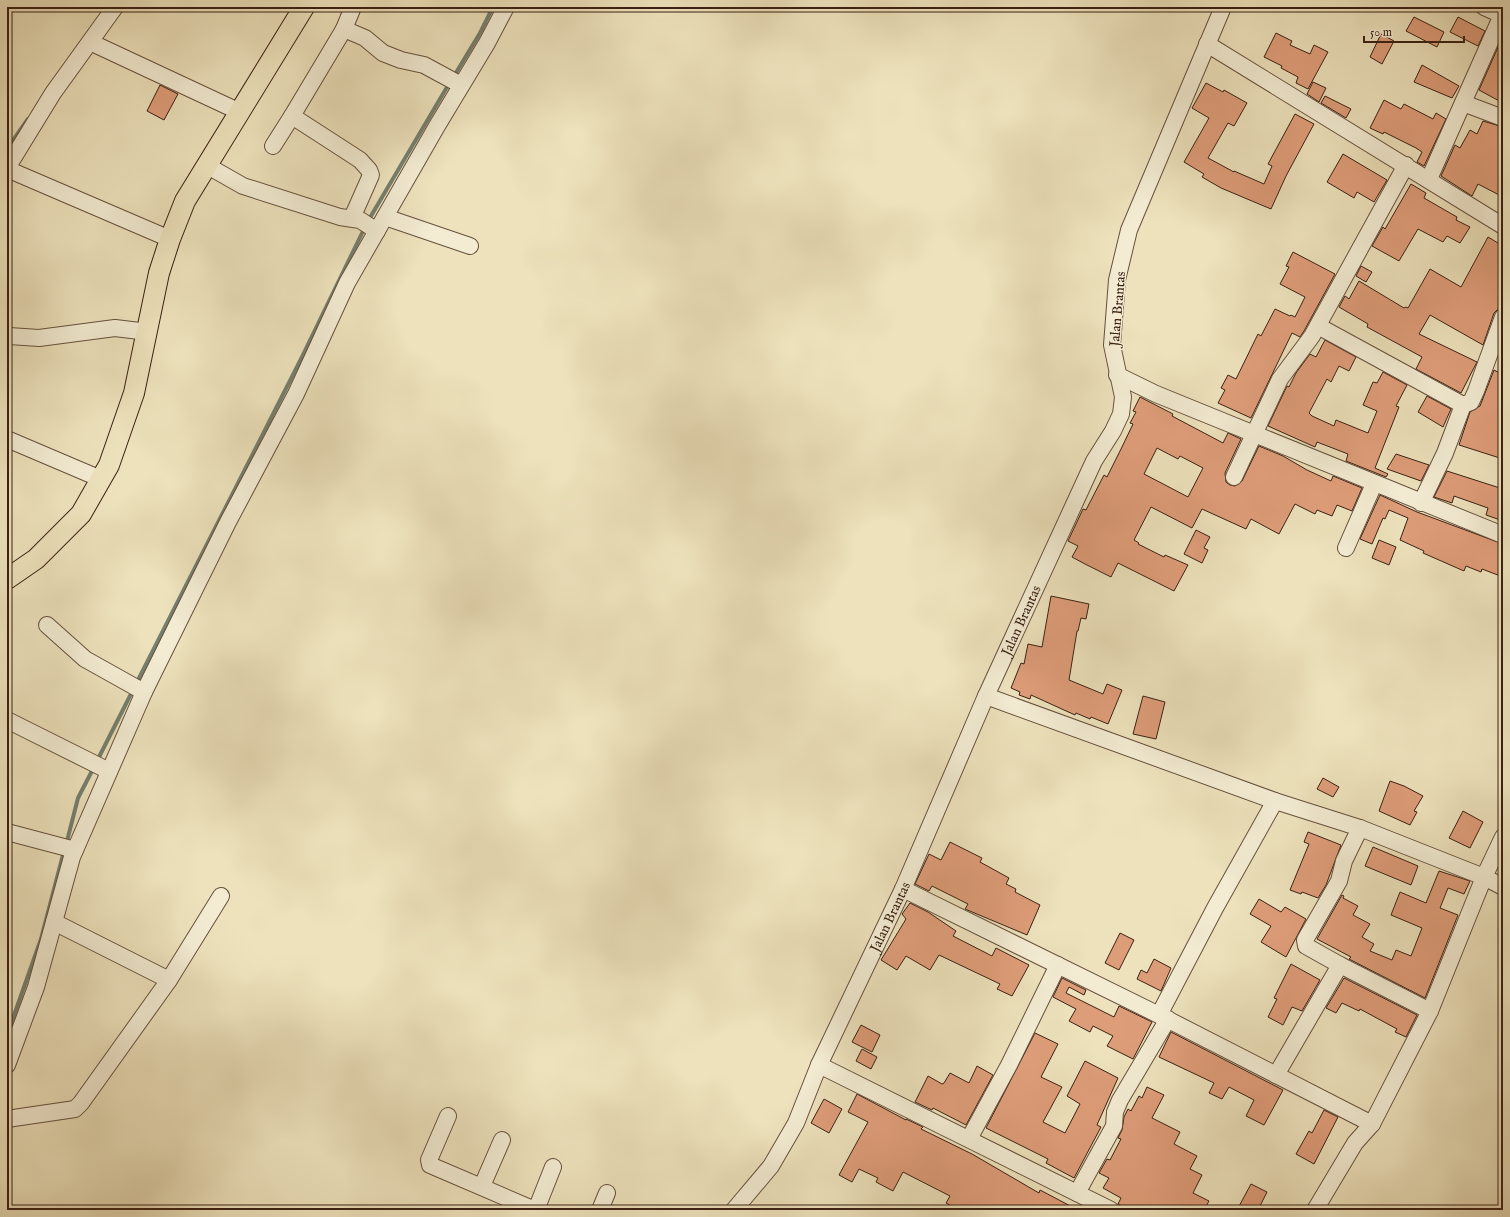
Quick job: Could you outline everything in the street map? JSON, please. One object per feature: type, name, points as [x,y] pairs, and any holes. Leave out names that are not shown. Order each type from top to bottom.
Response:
[{"type":"main road","points":[[7,579],[36,559],[81,514],[102,479],[109,465],[134,394],[159,273],[170,238],[185,201],[213,169],[240,112],[303,7]]},
{"type":"street","points":[[115,7],[53,93],[7,168],[170,238]]},
{"type":"street","points":[[273,146],[344,29],[353,7]]},
{"type":"street","points":[[385,217],[455,82],[487,43],[506,7]]},
{"type":"street","name":"Jalan Brantas","points":[[734,1210],[771,1166],[796,1123],[819,1065],[903,889],[986,696],[1094,461],[1113,431],[1121,414],[1123,397],[1117,375],[1112,345],[1117,280],[1129,230],[1223,7]]},
{"type":"street","points":[[1429,179],[1503,14],[1484,7]]},
{"type":"street","points":[[344,29],[365,38],[384,53],[401,60],[424,65],[455,82]]},
{"type":"street","points":[[90,42],[240,112]]},
{"type":"street","points":[[1207,44],[1406,164],[1503,226]]},
{"type":"street","points":[[1463,103],[1503,118]]},
{"type":"street","points":[[7,1065],[36,987],[54,922],[68,848],[99,766],[138,688],[296,394],[347,283],[365,224],[370,179],[369,170],[350,152],[292,116]]},
{"type":"street","points":[[1234,477],[1280,380],[1318,326],[1406,164]]},
{"type":"street","points":[[213,169],[243,186],[296,204],[365,224],[385,217],[470,246]]},
{"type":"street","points":[[1421,502],[1445,453],[1463,405],[1471,402],[1476,391],[1503,316]]},
{"type":"street","points":[[1318,326],[1463,405]]},
{"type":"street","points":[[9,336],[39,338],[115,328],[148,332]]},
{"type":"street","points":[[1117,375],[1156,394],[1374,484],[1503,535]]},
{"type":"street","points":[[7,439],[102,479]]},
{"type":"street","points":[[1346,548],[1374,484]]},
{"type":"street","points":[[47,625],[85,659],[138,688]]},
{"type":"street","points":[[986,696],[1275,801],[1360,828],[1484,876],[1503,887]]},
{"type":"street","points":[[7,720],[99,766]]},
{"type":"street","points":[[1077,1193],[1114,1126],[1120,1100],[1163,1017],[1215,908],[1275,801]]},
{"type":"street","points":[[1360,828],[1344,861],[1340,881],[1305,940],[1306,946],[1430,1011]]},
{"type":"street","points":[[7,832],[68,848]]},
{"type":"street","points":[[1315,1210],[1356,1143],[1372,1124],[1430,1011],[1484,876],[1503,837]]},
{"type":"street","points":[[903,889],[1163,1017],[1372,1124]]},
{"type":"street","points":[[7,1119],[75,1109],[81,1103],[169,980],[221,896]]},
{"type":"street","points":[[54,922],[169,980]]},
{"type":"street","points":[[969,1139],[1009,1065],[1058,965]]},
{"type":"street","points":[[1276,1075],[1340,965]]},
{"type":"street","points":[[819,1065],[1111,1210]]},
{"type":"street","points":[[448,1116],[429,1163],[482,1186],[505,1204],[536,1210],[553,1167]]},
{"type":"street","points":[[482,1186],[502,1140]]},
{"type":"street","points":[[600,1210],[607,1193]]},
{"type":"building","points":[[1414,17],[1444,32],[1437,47],[1406,31]]},
{"type":"building","points":[[1458,17],[1485,31],[1478,46],[1450,32]]},
{"type":"building","points":[[1276,33],[1292,41],[1290,45],[1310,54],[1314,45],[1328,52],[1308,89],[1296,83],[1298,77],[1281,68],[1282,66],[1264,57]]},
{"type":"building","points":[[1381,34],[1394,41],[1382,64],[1370,57]]},
{"type":"building","points":[[1503,36],[1503,103],[1479,90]]},
{"type":"building","points":[[1422,65],[1459,86],[1452,98],[1414,82]]},
{"type":"building","points":[[1313,82],[1326,88],[1319,102],[1307,94]]},
{"type":"building","points":[[1206,83],[1223,92],[1224,90],[1247,103],[1234,126],[1228,123],[1208,158],[1234,172],[1264,184],[1272,166],[1268,164],[1295,114],[1314,124],[1286,176],[1271,209],[1221,188],[1202,177],[1204,174],[1184,162],[1209,118],[1192,108]]},
{"type":"building","points":[[160,85],[178,94],[164,120],[147,111]]},
{"type":"building","points":[[1325,96],[1351,109],[1346,118],[1321,103]]},
{"type":"building","points":[[1384,100],[1401,109],[1404,104],[1433,119],[1436,113],[1446,119],[1424,166],[1417,162],[1422,152],[1384,132],[1383,134],[1370,128]]},
{"type":"building","points":[[1483,121],[1503,127],[1503,197],[1478,184],[1472,196],[1441,176],[1455,145],[1460,148],[1470,130],[1477,134]]},
{"type":"building","points":[[1343,154],[1387,180],[1374,202],[1357,192],[1354,198],[1327,182]]},
{"type":"building","points":[[1411,184],[1426,193],[1424,198],[1457,217],[1456,220],[1470,227],[1460,243],[1447,236],[1443,242],[1418,229],[1399,261],[1372,246],[1383,227],[1385,229]]},
{"type":"building","points":[[1488,237],[1503,246],[1503,308],[1494,313],[1483,345],[1430,315],[1419,334],[1477,362],[1461,393],[1416,369],[1422,357],[1367,327],[1368,324],[1339,307],[1345,296],[1349,299],[1359,281],[1404,308],[1408,308],[1430,269],[1461,287]]},
{"type":"building","points":[[1293,252],[1335,274],[1300,337],[1292,333],[1251,418],[1218,403],[1225,390],[1221,388],[1228,375],[1236,379],[1258,334],[1261,336],[1275,309],[1295,317],[1305,297],[1280,284],[1289,267],[1286,266]]},
{"type":"building","points":[[1361,266],[1372,272],[1366,282],[1356,276]]},
{"type":"building","points":[[1325,340],[1356,357],[1349,371],[1339,366],[1331,382],[1327,379],[1309,413],[1312,416],[1334,426],[1336,420],[1368,433],[1377,411],[1363,405],[1373,382],[1377,383],[1383,372],[1407,385],[1396,406],[1399,407],[1375,468],[1388,474],[1386,477],[1346,461],[1348,454],[1317,442],[1315,447],[1268,426],[1287,386],[1289,387],[1296,373],[1310,354],[1316,357]]},
{"type":"building","points":[[1494,370],[1503,375],[1503,459],[1459,445],[1470,412],[1480,406]]},
{"type":"building","points":[[1427,396],[1451,409],[1443,427],[1418,412]]},
{"type":"building","points":[[1140,397],[1223,443],[1228,433],[1241,439],[1225,473],[1226,482],[1230,485],[1235,486],[1242,481],[1259,446],[1283,456],[1307,470],[1331,481],[1333,476],[1362,488],[1352,511],[1337,505],[1332,516],[1317,510],[1315,514],[1295,504],[1279,534],[1251,519],[1246,529],[1202,509],[1192,528],[1151,507],[1134,540],[1139,543],[1138,544],[1164,557],[1165,555],[1188,565],[1174,591],[1118,563],[1111,577],[1072,557],[1078,546],[1068,541],[1083,509],[1086,510],[1104,475],[1107,477],[1121,449],[1133,424],[1130,423],[1136,412],[1133,411]],"holes":[[[1157,448],[1178,459],[1180,456],[1203,468],[1188,497],[1144,474]]]},
{"type":"building","points":[[1396,454],[1429,465],[1421,481],[1387,469]]},
{"type":"building","points":[[1447,471],[1503,489],[1503,521],[1486,515],[1488,508],[1454,496],[1452,503],[1434,497]]},
{"type":"building","points":[[1380,495],[1417,512],[1503,544],[1503,577],[1482,569],[1481,572],[1466,566],[1464,571],[1423,553],[1424,551],[1400,540],[1408,518],[1389,510],[1385,519],[1383,518],[1372,544],[1360,539]]},
{"type":"building","points":[[1196,530],[1210,537],[1204,548],[1208,550],[1202,563],[1184,554]]},
{"type":"building","points":[[1379,540],[1396,547],[1389,565],[1372,558]]},
{"type":"building","points":[[1051,596],[1089,604],[1086,619],[1081,618],[1077,631],[1069,680],[1103,694],[1107,684],[1122,690],[1108,724],[1091,717],[1090,719],[1076,713],[1075,715],[1031,695],[1030,699],[1019,695],[1020,692],[1011,688],[1021,663],[1024,664],[1028,644],[1042,647]]},
{"type":"building","points":[[1143,696],[1165,702],[1156,739],[1133,734]]},
{"type":"building","points":[[1323,778],[1339,787],[1333,797],[1317,789]]},
{"type":"building","points":[[1390,781],[1404,786],[1423,796],[1414,811],[1417,812],[1410,825],[1379,811]]},
{"type":"building","points":[[1463,811],[1483,822],[1470,848],[1449,838]]},
{"type":"building","points":[[1308,832],[1341,845],[1326,885],[1318,898],[1302,892],[1301,894],[1290,890],[1309,844],[1304,842]]},
{"type":"building","points":[[950,842],[982,858],[980,862],[1009,878],[1006,884],[1016,889],[1015,892],[1040,905],[1027,935],[965,909],[968,904],[932,886],[929,891],[915,884],[929,854],[941,860]]},
{"type":"building","points":[[1373,847],[1418,866],[1411,885],[1365,866]]},
{"type":"building","points":[[1439,871],[1470,881],[1464,894],[1448,888],[1440,908],[1458,915],[1425,998],[1349,959],[1351,957],[1317,939],[1342,895],[1344,896],[1343,898],[1358,906],[1353,915],[1370,924],[1362,937],[1374,944],[1370,951],[1392,960],[1396,950],[1411,956],[1422,928],[1391,915],[1400,892],[1426,903]]},
{"type":"building","points":[[1259,899],[1281,912],[1285,907],[1306,919],[1286,957],[1261,942],[1271,926],[1250,914]]},
{"type":"building","points":[[910,903],[928,912],[956,931],[953,936],[992,956],[996,948],[1029,965],[1012,996],[997,989],[1000,984],[939,955],[930,970],[906,956],[897,970],[881,960],[906,919],[902,914]]},
{"type":"building","points":[[1120,933],[1134,940],[1119,970],[1105,963]]},
{"type":"building","points":[[1154,959],[1171,968],[1161,991],[1137,979],[1141,970],[1147,973]]},
{"type":"building","points":[[1291,964],[1320,980],[1302,1011],[1292,1007],[1283,1025],[1268,1017],[1277,999],[1274,998]]},
{"type":"building","points":[[1062,978],[1086,990],[1084,995],[1069,987],[1066,993],[1114,1017],[1119,1006],[1152,1022],[1133,1059],[1107,1046],[1113,1036],[1093,1026],[1090,1032],[1069,1021],[1076,1009],[1053,997]]},
{"type":"building","points":[[1344,978],[1417,1015],[1406,1037],[1395,1032],[1397,1029],[1360,1009],[1359,1011],[1342,1003],[1336,1013],[1326,1008]]},
{"type":"building","points":[[861,1025],[880,1035],[872,1052],[852,1042]]},
{"type":"building","points":[[1171,1032],[1283,1090],[1264,1125],[1246,1116],[1254,1100],[1229,1087],[1222,1099],[1209,1093],[1214,1083],[1159,1057]]},
{"type":"building","points":[[1035,1033],[1058,1044],[1041,1077],[1062,1087],[1043,1122],[1065,1133],[1080,1104],[1067,1096],[1085,1061],[1118,1078],[1097,1125],[1101,1127],[1074,1178],[1046,1163],[1048,1159],[986,1128]]},
{"type":"building","points":[[862,1049],[877,1057],[871,1069],[856,1061]]},
{"type":"building","points":[[977,1066],[993,1075],[966,1125],[933,1108],[932,1110],[915,1102],[928,1076],[942,1084],[950,1073],[969,1083]]},
{"type":"building","points":[[1147,1087],[1164,1095],[1152,1118],[1180,1132],[1174,1144],[1197,1156],[1190,1169],[1202,1175],[1193,1193],[1209,1201],[1204,1210],[1129,1210],[1118,1204],[1121,1198],[1103,1188],[1109,1178],[1099,1173],[1107,1159],[1110,1160],[1121,1139],[1118,1138],[1128,1109],[1131,1111],[1139,1096],[1142,1098]]},
{"type":"building","points":[[857,1094],[906,1120],[923,1127],[921,1129],[972,1154],[1039,1193],[1040,1190],[1078,1210],[959,1210],[946,1203],[950,1196],[903,1172],[893,1191],[876,1182],[878,1178],[859,1169],[852,1182],[839,1175],[868,1122],[848,1112]]},
{"type":"building","points":[[824,1099],[842,1109],[829,1133],[811,1123]]},
{"type":"building","points":[[1324,1110],[1338,1117],[1314,1164],[1296,1154],[1309,1131],[1312,1133]]},
{"type":"building","points":[[1251,1184],[1267,1192],[1258,1210],[1237,1210]]},
{"type":"waterway","points":[[454,76],[480,33],[493,7]]},
{"type":"waterway","points":[[368,221],[450,82]]},
{"type":"waterway","points":[[7,149],[28,119]]},
{"type":"waterway","points":[[136,684],[302,357],[365,227]]},
{"type":"waterway","points":[[97,761],[133,690]]},
{"type":"waterway","points":[[66,845],[78,798],[94,767]]},
{"type":"waterway","points":[[7,1035],[41,939],[64,851]]}]
